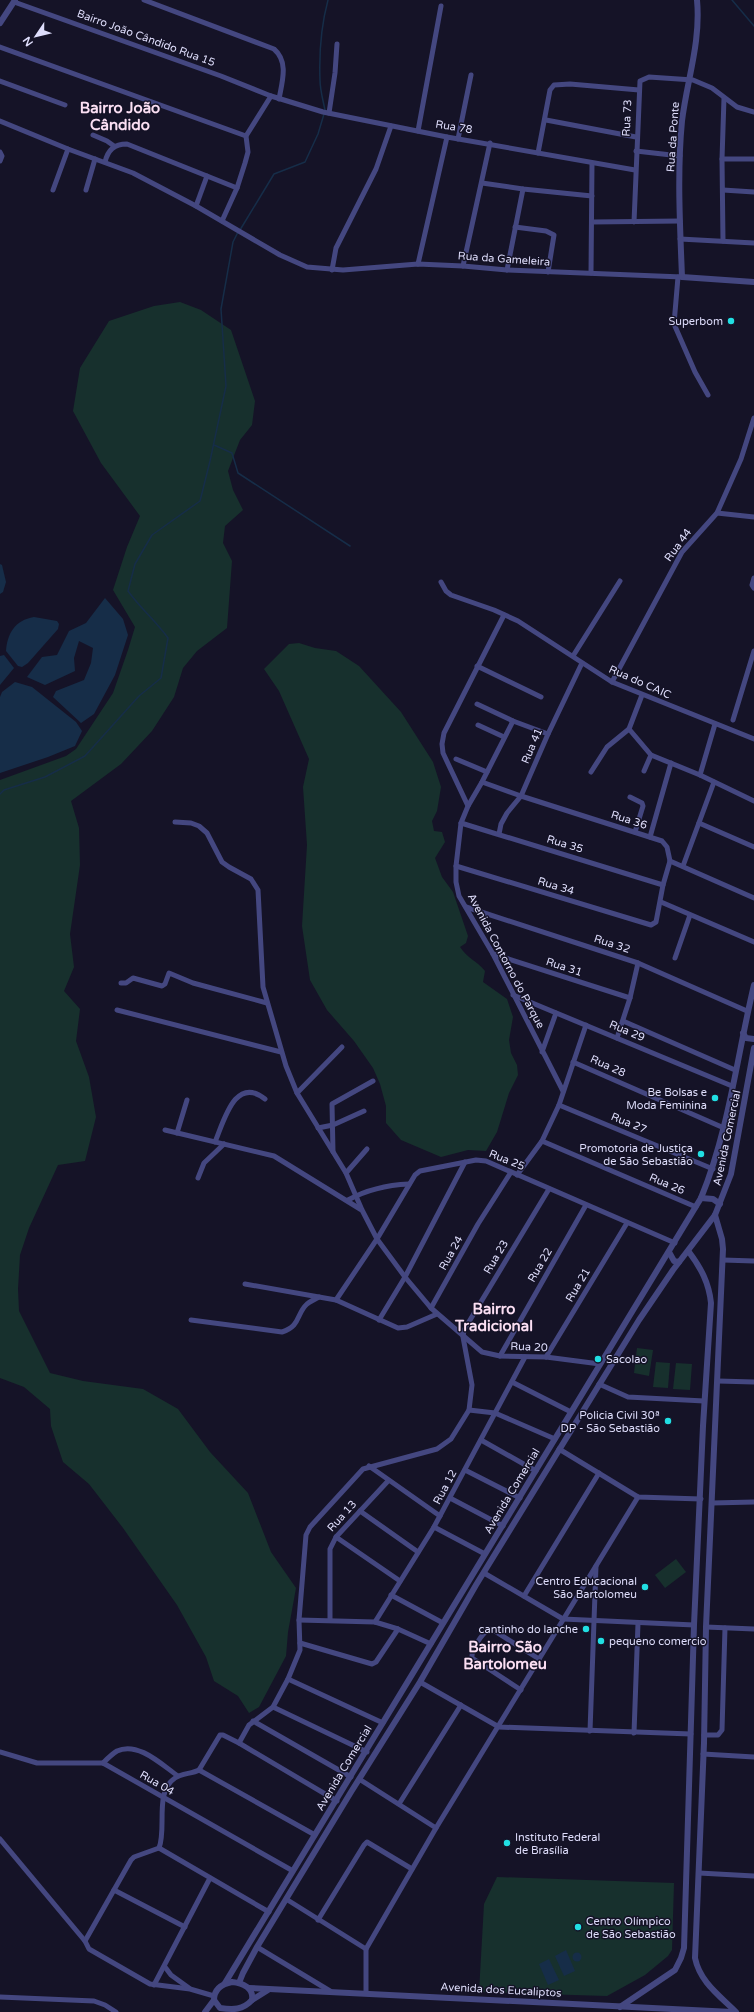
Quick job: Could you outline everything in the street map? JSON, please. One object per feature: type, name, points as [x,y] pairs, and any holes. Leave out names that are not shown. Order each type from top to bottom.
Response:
[{"type":"street","points":[[144,0],[158,2],[274,49],[281,56],[283,64],[279,99]]},
{"type":"street","name":"Rua da Ponte","points":[[680,277],[680,156],[683,112],[697,39],[697,0]]},
{"type":"street","points":[[0,23],[15,1]]},
{"type":"street","name":"Bairro João Cândido Rua 15","points":[[15,1],[221,76],[271,96]]},
{"type":"street","points":[[418,131],[441,6]]},
{"type":"street","points":[[329,113],[335,73],[337,44]]},
{"type":"street","points":[[0,47],[246,136]]},
{"type":"street","points":[[458,139],[471,75]]},
{"type":"street","points":[[639,90],[640,81],[645,78],[689,79],[705,85],[737,107],[754,112]]},
{"type":"street","points":[[0,81],[65,105]]},
{"type":"street","name":"Rua 73","points":[[538,153],[546,120],[550,90],[556,84],[639,90],[636,137],[634,222]]},
{"type":"street","points":[[222,221],[237,188],[248,152],[246,136],[271,96]]},
{"type":"street","name":"Rua 78","points":[[271,96],[329,113],[390,126],[458,139],[490,143],[592,164],[635,170]]},
{"type":"street","points":[[723,241],[722,158],[724,98]]},
{"type":"street","points":[[546,120],[636,137]]},
{"type":"street","points":[[0,128],[2,121]]},
{"type":"street","name":"Rua da Gameleira","points":[[2,121],[68,149],[133,173],[196,206],[300,265],[332,270],[418,264],[507,270],[680,277],[754,282]]},
{"type":"street","points":[[332,270],[336,248],[376,170],[390,126]]},
{"type":"street","points":[[93,136],[107,141],[114,146]]},
{"type":"street","points":[[418,264],[448,137]]},
{"type":"street","points":[[463,266],[490,143]]},
{"type":"street","points":[[105,162],[109,152],[114,146],[122,144],[137,147],[237,188]]},
{"type":"street","points":[[53,190],[68,149]]},
{"type":"street","points":[[636,151],[680,156]]},
{"type":"street","points":[[0,152],[2,156],[0,161]]},
{"type":"street","points":[[722,158],[754,159]]},
{"type":"street","points":[[86,190],[95,159]]},
{"type":"street","points":[[591,273],[592,164]]},
{"type":"street","points":[[196,206],[207,176]]},
{"type":"street","points":[[482,183],[592,196]]},
{"type":"street","points":[[507,270],[523,189]]},
{"type":"street","points":[[723,190],[754,192]]},
{"type":"street","points":[[592,222],[680,221]]},
{"type":"street","points":[[515,227],[551,232],[555,238],[548,272]]},
{"type":"street","points":[[680,239],[754,243]]},
{"type":"street","points":[[680,277],[674,324],[695,372],[708,394]]},
{"type":"street","name":"Rua 44","points":[[612,682],[682,552],[717,513],[741,459],[754,418]]},
{"type":"street","points":[[717,513],[754,517]]},
{"type":"street","points":[[754,578],[752,585],[754,588]]},
{"type":"street","points":[[572,656],[620,581]]},
{"type":"street","points":[[441,582],[451,596],[504,615],[444,733],[442,744],[443,754],[468,806]]},
{"type":"street","name":"Rua do CAIC","points":[[504,615],[518,621],[612,682],[754,739]]},
{"type":"street","points":[[733,720],[754,651]]},
{"type":"street","name":"Rua 41","points":[[499,834],[501,824],[507,813],[522,796],[548,734],[582,663]]},
{"type":"street","points":[[477,666],[541,697]]},
{"type":"street","points":[[591,772],[607,747],[629,729],[642,695]]},
{"type":"street","points":[[477,704],[513,721],[548,734]]},
{"type":"street","name":"Avenida Contorno do Parque","points":[[513,721],[468,806],[461,824],[456,866],[456,882],[460,896],[493,954],[562,1091]]},
{"type":"street","points":[[700,775],[715,724]]},
{"type":"street","points":[[478,725],[504,737]]},
{"type":"street","points":[[629,729],[651,755],[700,775],[754,801]]},
{"type":"street","points":[[644,771],[651,755]]},
{"type":"street","points":[[456,759],[487,772]]},
{"type":"street","points":[[650,837],[671,763]]},
{"type":"street","name":"Rua 36","points":[[482,782],[665,843],[670,861]]},
{"type":"street","points":[[683,866],[714,782]]},
{"type":"street","points":[[630,797],[642,803],[643,806],[635,832]]},
{"type":"street","points":[[175,822],[191,823],[199,826],[207,833],[222,862],[252,879],[258,890],[264,987],[267,1003],[280,1052],[297,1093],[346,1173],[362,1210],[377,1239],[405,1278],[436,1314],[463,1337],[472,1385],[469,1410],[451,1439],[445,1445],[437,1449],[369,1466],[363,1469],[310,1527],[306,1535],[299,1620],[300,1650],[288,1679],[273,1707],[253,1722],[239,1743]]},
{"type":"street","points":[[699,823],[754,847]]},
{"type":"street","name":"Rua 35","points":[[461,824],[499,834],[663,884]]},
{"type":"street","points":[[754,898],[670,861],[663,884],[661,902],[754,942]]},
{"type":"street","name":"Rua 34","points":[[456,866],[651,925],[656,922],[661,902]]},
{"type":"street","name":"Rua 32","points":[[466,907],[638,963],[748,1011]]},
{"type":"street","points":[[676,958],[690,915]]},
{"type":"street","name":"Rua 31","points":[[493,954],[630,998]]},
{"type":"street","points":[[618,1038],[630,998],[638,963]]},
{"type":"street","points":[[121,983],[126,983],[133,978],[162,986],[165,984],[169,973],[192,983],[267,1003]]},
{"type":"street","name":"Avenida Comercial","points":[[225,1983],[367,1752],[468,1581],[503,1526],[701,1198],[713,1169],[724,1128],[754,985]]},
{"type":"street","name":"Rua 29","points":[[513,995],[732,1086]]},
{"type":"street","points":[[117,1010],[280,1052]]},
{"type":"street","points":[[542,1052],[556,1013]]},
{"type":"street","points":[[623,1021],[735,1070]]},
{"type":"street","points":[[517,1175],[542,1141],[559,1105],[562,1091],[586,1025]]},
{"type":"street","points":[[743,1033],[746,1038],[754,1039]]},
{"type":"street","points":[[297,1093],[342,1047]]},
{"type":"street","name":"Avenida Comercial","points":[[239,1983],[257,1947],[350,1792],[420,1682],[476,1585],[638,1320],[679,1262],[715,1215],[731,1174],[739,1139],[754,1048]]},
{"type":"street","name":"Rua 28","points":[[573,1062],[724,1128]]},
{"type":"street","points":[[333,1153],[332,1104],[373,1081]]},
{"type":"street","points":[[215,1142],[231,1104],[241,1094],[249,1090],[257,1092],[265,1099]]},
{"type":"street","points":[[177,1133],[187,1100]]},
{"type":"street","name":"Rua 27","points":[[559,1105],[713,1169]]},
{"type":"street","points":[[318,1128],[333,1126],[364,1111]]},
{"type":"street","points":[[166,1130],[274,1156],[348,1200],[362,1210]]},
{"type":"street","name":"Rua 26","points":[[542,1141],[696,1207]]},
{"type":"street","points":[[198,1178],[204,1163],[224,1144]]},
{"type":"street","points":[[346,1173],[367,1149]]},
{"type":"street","name":"Rua 25","points":[[377,1239],[409,1184],[415,1175],[420,1171],[465,1162],[486,1161],[675,1243]]},
{"type":"street","points":[[379,1320],[405,1278],[465,1162]]},
{"type":"street","name":"Rua 24","points":[[431,1308],[511,1172]]},
{"type":"street","points":[[348,1200],[381,1187],[409,1184]]},
{"type":"street","name":"Rua 23","points":[[463,1337],[464,1330],[549,1188]]},
{"type":"street","points":[[701,1198],[713,1199],[720,1204]]},
{"type":"street","name":"Rua 22","points":[[500,1356],[586,1205]]},
{"type":"street","points":[[715,1215],[722,1239],[722,1260],[718,1384],[706,1627],[704,1743],[695,1958],[698,1970],[704,1980],[736,2012]]},
{"type":"street","name":"Rua 21","points":[[546,1358],[627,1223]]},
{"type":"street","points":[[336,1300],[377,1239]]},
{"type":"street","points":[[669,1252],[674,1261],[679,1262]]},
{"type":"street","points":[[620,2007],[675,1970],[684,1948],[686,1925],[694,1625],[701,1499],[704,1401],[712,1303],[704,1274],[688,1252]]},
{"type":"street","points":[[722,1260],[754,1261]]},
{"type":"street","points":[[245,1284],[336,1300],[394,1327],[407,1327],[436,1314]]},
{"type":"street","points":[[191,1320],[282,1332],[293,1326],[306,1305],[319,1297]]},
{"type":"street","name":"Rua 20","points":[[463,1337],[482,1352],[500,1356],[546,1358],[600,1364]]},
{"type":"street","name":"Rua 12","points":[[375,1622],[434,1527],[525,1357]]},
{"type":"street","points":[[512,1382],[571,1412]]},
{"type":"street","points":[[705,1384],[754,1382]]},
{"type":"street","points":[[599,1384],[628,1397],[704,1401]]},
{"type":"street","points":[[580,1398],[588,1402]]},
{"type":"street","points":[[469,1410],[495,1413],[555,1440]]},
{"type":"street","points":[[566,1422],[573,1426]]},
{"type":"street","points":[[703,1426],[716,1427]]},
{"type":"street","points":[[481,1440],[536,1471]]},
{"type":"street","points":[[559,1449],[638,1497],[701,1499]]},
{"type":"street","points":[[369,1466],[388,1481],[440,1516]]},
{"type":"street","points":[[465,1470],[520,1498]]},
{"type":"street","points":[[524,1596],[599,1473]]},
{"type":"street","name":"Rua 13","points":[[330,1620],[330,1548],[336,1537],[388,1481]]},
{"type":"street","points":[[366,1992],[366,1949],[436,1828],[638,1497]]},
{"type":"street","points":[[450,1498],[503,1526]]},
{"type":"street","points":[[712,1503],[754,1502]]},
{"type":"street","points":[[360,1511],[418,1552]]},
{"type":"street","points":[[434,1527],[485,1554]]},
{"type":"street","points":[[336,1537],[400,1581]]},
{"type":"street","points":[[494,1540],[501,1545]]},
{"type":"street","points":[[590,1731],[596,1565]]},
{"type":"street","points":[[484,1574],[563,1620],[694,1625]]},
{"type":"street","points":[[468,1581],[476,1585]]},
{"type":"street","points":[[391,1595],[443,1623]]},
{"type":"street","points":[[299,1620],[375,1622],[398,1629],[431,1644]]},
{"type":"street","points":[[634,1733],[638,1623]]},
{"type":"street","points":[[706,1627],[754,1629]]},
{"type":"street","points":[[704,1735],[718,1735],[722,1730],[725,1628]]},
{"type":"street","points":[[300,1642],[372,1664],[376,1662],[398,1629]]},
{"type":"street","points":[[521,1690],[472,1658],[472,1654],[478,1642],[489,1629],[493,1630],[539,1659]]},
{"type":"street","points":[[288,1679],[383,1723]]},
{"type":"street","points":[[420,1682],[499,1727],[691,1734]]},
{"type":"street","points":[[398,1804],[461,1705]]},
{"type":"street","points":[[273,1707],[367,1752]]},
{"type":"street","points":[[253,1722],[351,1777]]},
{"type":"street","points":[[159,1848],[163,1799],[171,1781],[178,1776],[199,1770],[220,1735],[239,1743],[337,1801]]},
{"type":"street","points":[[691,1743],[704,1743]]},
{"type":"street","points":[[0,1752],[37,1763],[103,1763],[116,1751],[134,1749],[143,1753],[178,1776]]},
{"type":"street","points":[[703,1754],[754,1757]]},
{"type":"street","points":[[360,1762],[364,1762],[368,1765]]},
{"type":"street","name":"Rua 04","points":[[103,1763],[163,1799],[293,1871]]},
{"type":"street","points":[[199,1770],[315,1835]]},
{"type":"street","points":[[359,1779],[436,1828]]},
{"type":"street","points":[[344,1789],[350,1792]]},
{"type":"street","points":[[0,1839],[85,1941],[89,1949],[154,1985],[190,1989]]},
{"type":"street","points":[[318,1920],[364,1845],[368,1842],[412,1868]]},
{"type":"street","points":[[159,1848],[269,1912]]},
{"type":"street","points":[[85,1941],[134,1857],[159,1848]]},
{"type":"street","points":[[699,1873],[754,1876]]},
{"type":"street","points":[[154,1985],[165,1967],[210,1878]]},
{"type":"street","points":[[114,1890],[185,1927]]},
{"type":"street","points":[[286,1899],[366,1949]]},
{"type":"street","points":[[686,1925],[697,1926]]},
{"type":"street","points":[[257,1947],[331,1992]]},
{"type":"street","points":[[165,1967],[171,1976],[190,1989],[214,1998],[220,2008]]},
{"type":"street","points":[[206,2012],[217,1990],[225,1983],[239,1983],[249,1988],[253,1995],[252,2000]]},
{"type":"street","name":"Avenida dos Eucaliptos","points":[[249,1988],[366,1992],[732,2012]]},
{"type":"street","points":[[206,2012],[220,2008],[244,2007],[252,2000],[270,1989]]},
{"type":"street","points":[[0,1997],[94,2001],[105,2005],[116,2012]]},
{"type":"green space","points":[[180,302],[201,310],[231,330],[255,401],[252,425],[240,440],[228,471],[233,490],[243,510],[225,526],[223,543],[232,561],[227,628],[197,651],[183,668],[174,697],[152,731],[121,764],[71,801],[79,828],[80,865],[70,934],[74,967],[64,991],[80,1009],[76,1041],[89,1077],[96,1117],[85,1161],[58,1165],[29,1228],[20,1255],[18,1289],[19,1311],[50,1373],[83,1381],[143,1389],[178,1409],[210,1452],[248,1493],[271,1552],[296,1588],[288,1632],[286,1656],[259,1707],[249,1713],[238,1696],[214,1681],[206,1657],[177,1605],[123,1528],[89,1484],[63,1462],[51,1426],[50,1409],[24,1387],[0,1378],[0,780],[66,756],[76,749],[113,693],[135,627],[113,590],[127,547],[140,516],[101,463],[73,411],[80,368],[109,321],[154,306]]},
{"type":"green space","points":[[299,643],[315,648],[336,651],[359,666],[401,712],[433,762],[441,787],[437,811],[432,821],[434,831],[442,832],[445,842],[435,858],[442,877],[453,892],[468,936],[466,943],[460,947],[485,971],[483,982],[507,999],[513,1017],[509,1040],[511,1053],[517,1065],[518,1075],[509,1093],[497,1132],[486,1151],[468,1150],[441,1157],[401,1140],[386,1123],[386,1106],[380,1084],[373,1068],[354,1041],[327,1010],[310,980],[302,926],[307,845],[303,787],[309,759],[279,691],[264,669],[289,644]]},
{"type":"green space","points":[[637,1348],[653,1350],[649,1376],[634,1373]]},
{"type":"green space","points":[[656,1362],[670,1363],[668,1388],[653,1387]]},
{"type":"green space","points":[[676,1363],[692,1364],[690,1390],[673,1389]]},
{"type":"green space","points":[[676,1559],[686,1572],[665,1588],[655,1575]]},
{"type":"green space","name":"Centro Olímpico de São Sebastião","points":[[497,1877],[674,1883],[672,1950],[668,1956],[645,1975],[607,1996],[479,1992],[484,1904]]},
{"type":"water","points":[[0,564],[2,565],[6,582],[3,592],[0,594]]},
{"type":"water","points":[[105,598],[123,619],[128,635],[115,675],[94,714],[81,723],[53,697],[56,691],[84,680],[91,663],[93,648],[79,641],[74,658],[75,671],[45,685],[27,677],[42,657],[57,655],[69,631],[86,623]]},
{"type":"water","points":[[34,617],[57,621],[59,624],[58,629],[28,663],[22,667],[18,666],[6,651],[8,639],[13,629],[17,625],[22,621]]},
{"type":"water","points":[[4,655],[14,668],[0,685],[0,656]]},
{"type":"water","points":[[15,682],[32,687],[76,722],[82,731],[75,746],[48,757],[0,773],[0,697],[2,692]]},
{"type":"water","points":[[566,1950],[575,1971],[564,1976],[555,1956]]},
{"type":"water","points":[[577,1952],[582,1957],[577,1962],[572,1957]]},
{"type":"water","points":[[549,1959],[559,1980],[548,1985],[539,1964]]},
{"type":"waterway","points":[[325,110],[320,88],[320,60],[322,30],[328,0]]},
{"type":"waterway","points":[[732,0],[754,26]]},
{"type":"waterway","points":[[240,230],[274,174],[305,162],[318,134],[324,114]]},
{"type":"waterway","points":[[0,794],[4,790],[45,777],[85,756],[139,696],[161,678],[168,638],[128,591],[135,564],[152,535],[200,501],[226,386],[221,309],[233,242],[238,232]]},
{"type":"waterway","points":[[214,445],[232,453],[238,473],[350,546]]},
{"type":"place","name":"Superbom","points":[[731,321]]},
{"type":"place","name":"Be Bolsas e Moda Feminina","points":[[715,1098]]},
{"type":"place","name":"Promotoria de Justiça de São Sebastião","points":[[701,1154]]},
{"type":"place","name":"Sacolao","points":[[598,1359]]},
{"type":"place","name":"Policia Civil 30ª DP - São Sebastião","points":[[668,1421]]},
{"type":"place","name":"Centro Educacional São Bartolomeu","points":[[645,1587]]},
{"type":"place","name":"cantinho do lanche","points":[[586,1629]]},
{"type":"place","name":"pequeno comercio","points":[[601,1641]]},
{"type":"place","name":"Instituto Federal de Brasília","points":[[507,1843]]},
{"type":"place","name":"Centro Olímpico de São Sebastião","points":[[578,1927]]},
{"type":"district","name":"Bairro João Cândido","points":[[120,116]]},
{"type":"district","name":"Bairro Tradicional","points":[[494,1318]]},
{"type":"district","name":"Bairro São Bartolomeu","points":[[505,1656]]}]
